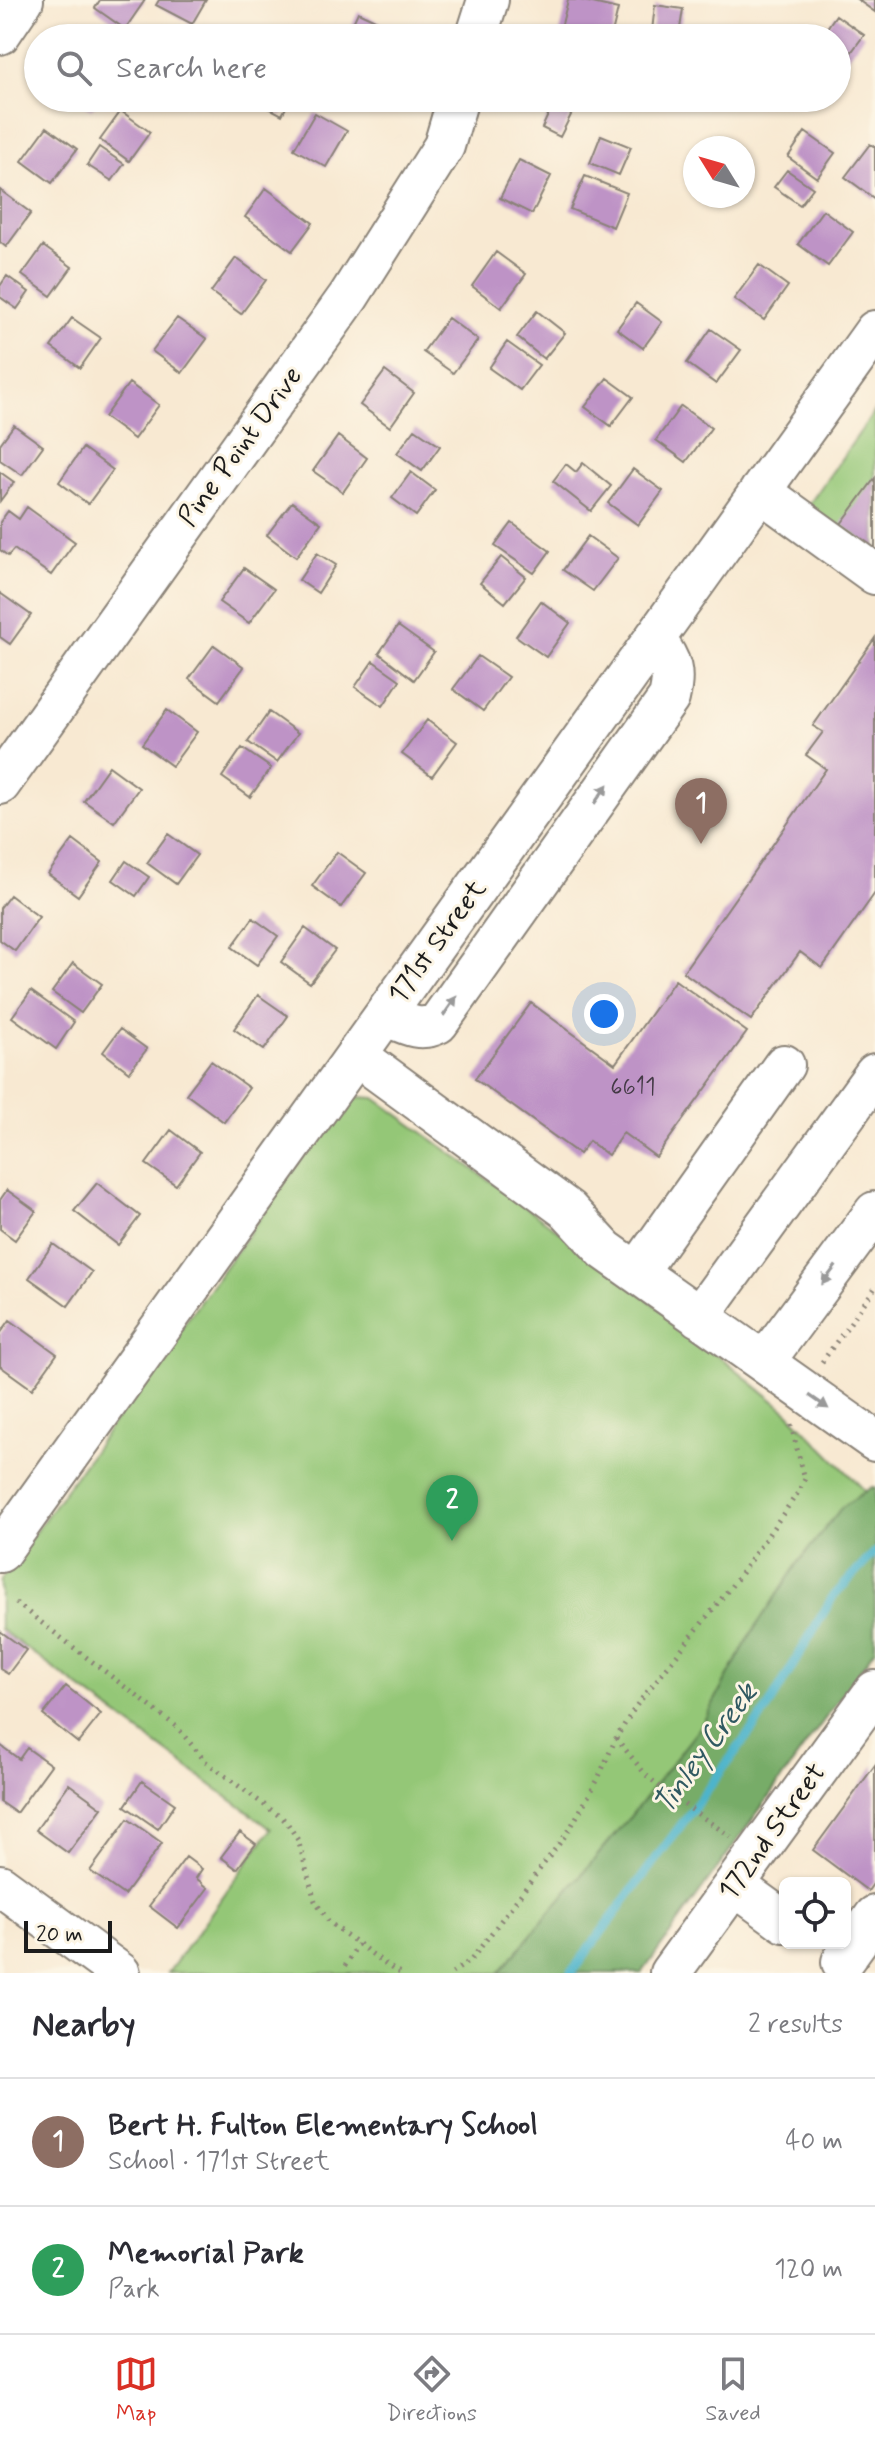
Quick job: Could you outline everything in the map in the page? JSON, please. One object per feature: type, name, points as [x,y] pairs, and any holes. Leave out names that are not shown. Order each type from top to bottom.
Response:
[{"type":"street","points":[[0,34],[23,0]]},
{"type":"street","points":[[480,24],[488,0]]},
{"type":"street","name":"Pine Point Drive","points":[[0,784],[349,296],[444,146],[454,112]]},
{"type":"street","name":"171st Street","points":[[0,1552],[875,331]]},
{"type":"street","points":[[760,491],[875,574]]},
{"type":"street","points":[[356,1055],[568,1210],[605,1250],[875,1441]]},
{"type":"street","points":[[637,1272],[784,1065]]},
{"type":"street","points":[[699,1317],[875,1074]]},
{"type":"street","points":[[764,1362],[875,1212]]},
{"type":"street","name":"172nd Street","points":[[670,1973],[734,1885],[868,1715]]},
{"type":"street","points":[[0,1885],[120,1973]]},
{"type":"street","points":[[734,1885],[779,1918]]},
{"type":"street","points":[[838,1959],[875,1916]]},
{"type":"path","points":[[817,1368],[875,1288]]},
{"type":"path","points":[[452,1973],[471,1960],[568,1832],[597,1781],[616,1738],[636,1706],[737,1579],[805,1479],[787,1410]]},
{"type":"path","points":[[16,1603],[177,1727],[205,1761],[286,1821],[298,1840],[315,1901],[330,1923],[402,1973]]},
{"type":"path","points":[[616,1738],[646,1775],[735,1840]]},
{"type":"path","points":[[345,1966],[358,1944]]},
{"type":"green space","points":[[875,411],[875,590],[791,530]]},
{"type":"green space","points":[[360,1097],[375,1098],[598,1259],[788,1412],[875,1501],[875,1649],[642,1973],[168,1973],[271,1829],[0,1629],[0,1581],[335,1113],[344,1103]]},
{"type":"green space","points":[[875,1487],[875,1649],[642,1973],[499,1973],[629,1818],[701,1726],[751,1634],[798,1563],[842,1507]]},
{"type":"building","points":[[100,0],[145,0],[128,24],[118,24],[95,8]]},
{"type":"building","points":[[159,0],[206,0],[192,24],[156,5]]},
{"type":"building","points":[[568,0],[618,9],[614,24],[562,24]]},
{"type":"building","points":[[858,0],[875,0],[875,12]]},
{"type":"building","points":[[655,5],[683,9],[681,24],[653,24]]},
{"type":"building","points":[[358,12],[384,24],[352,24]]},
{"type":"building","points":[[836,15],[849,24],[830,24]]},
{"type":"building","points":[[851,26],[864,35],[851,53]]},
{"type":"building","points":[[120,112],[150,132],[129,161],[100,140]]},
{"type":"building","points":[[549,112],[572,113],[560,137],[542,128]]},
{"type":"building","points":[[315,113],[347,131],[326,167],[294,149]]},
{"type":"building","points":[[47,127],[77,149],[52,183],[22,161]]},
{"type":"building","points":[[805,132],[835,153],[817,178],[788,157]]},
{"type":"building","points":[[601,135],[631,147],[619,175],[590,163]]},
{"type":"building","points":[[870,144],[875,147],[875,199],[845,177]]},
{"type":"building","points":[[99,147],[124,164],[112,181],[87,165]]},
{"type":"building","points":[[519,160],[551,176],[532,214],[500,198]]},
{"type":"building","points":[[787,170],[813,188],[800,205],[774,187]]},
{"type":"building","points":[[585,176],[627,193],[613,227],[570,209]]},
{"type":"building","points":[[266,188],[313,223],[292,251],[245,217]]},
{"type":"building","points":[[0,190],[31,213],[6,247],[0,242]]},
{"type":"building","points":[[823,210],[853,232],[828,266],[798,244]]},
{"type":"building","points":[[43,246],[72,267],[51,296],[22,275]]},
{"type":"building","points":[[496,252],[526,274],[501,308],[472,286]]},
{"type":"building","points":[[236,258],[266,280],[241,314],[211,292]]},
{"type":"building","points":[[759,265],[788,286],[764,320],[734,299]]},
{"type":"building","points":[[7,276],[29,292],[17,309],[0,297],[0,286]]},
{"type":"building","points":[[636,303],[662,322],[643,348],[617,329]]},
{"type":"building","points":[[537,311],[565,333],[544,359],[517,337]]},
{"type":"building","points":[[72,318],[101,338],[80,368],[51,347]]},
{"type":"building","points":[[177,318],[207,339],[182,373],[152,351]]},
{"type":"building","points":[[448,318],[478,340],[453,373],[423,352]]},
{"type":"building","points":[[711,329],[741,350],[716,384],[687,363]]},
{"type":"building","points":[[507,342],[539,365],[520,390],[489,368]]},
{"type":"building","points":[[385,371],[414,393],[390,427],[360,405]]},
{"type":"building","points":[[607,378],[633,397],[611,426],[585,407]]},
{"type":"building","points":[[129,383],[159,405],[134,439],[104,417]]},
{"type":"building","points":[[681,406],[711,428],[686,462],[656,440]]},
{"type":"building","points":[[14,425],[43,446],[22,475],[0,460],[0,444]]},
{"type":"building","points":[[415,429],[440,446],[422,471],[397,453]]},
{"type":"building","points":[[338,436],[367,458],[343,492],[313,471]]},
{"type":"building","points":[[83,448],[113,470],[88,504],[59,482]]},
{"type":"building","points":[[583,463],[611,486],[591,511],[553,481],[566,464],[576,472]]},
{"type":"building","points":[[633,469],[663,491],[638,525],[608,503]]},
{"type":"building","points":[[0,472],[14,482],[0,501]]},
{"type":"building","points":[[411,472],[435,490],[416,516],[392,498]]},
{"type":"building","points":[[875,478],[875,549],[841,524]]},
{"type":"building","points":[[292,502],[321,523],[296,557],[267,535]]},
{"type":"building","points":[[27,507],[75,542],[51,575],[14,549],[8,556],[0,550],[0,522],[8,511],[19,519]]},
{"type":"building","points":[[512,523],[550,551],[534,573],[495,546]]},
{"type":"building","points":[[588,536],[618,558],[593,591],[563,570]]},
{"type":"building","points":[[317,553],[336,565],[318,593],[299,580]]},
{"type":"building","points":[[501,557],[526,577],[505,603],[480,583]]},
{"type":"building","points":[[244,568],[274,589],[249,623],[219,602]]},
{"type":"building","points":[[0,593],[31,615],[10,644],[0,637]]},
{"type":"building","points":[[541,601],[570,623],[546,657],[516,636]]},
{"type":"building","points":[[398,626],[434,652],[414,680],[379,653]]},
{"type":"building","points":[[875,638],[875,893],[822,968],[800,952],[751,1020],[683,972],[826,769],[806,755],[823,732],[813,726]]},
{"type":"building","points":[[214,645],[244,667],[219,701],[189,679]]},
{"type":"building","points":[[478,656],[508,677],[483,711],[453,689]]},
{"type":"building","points":[[373,661],[400,680],[383,706],[355,687]]},
{"type":"building","points":[[167,710],[197,732],[172,766],[142,744]]},
{"type":"building","points":[[269,712],[298,733],[277,762],[248,742]]},
{"type":"building","points":[[427,720],[457,742],[432,776],[402,754]]},
{"type":"building","points":[[242,748],[271,768],[250,797],[222,777]]},
{"type":"building","points":[[109,766],[139,788],[114,822],[84,801]]},
{"type":"building","points":[[168,834],[197,855],[176,884],[147,863]]},
{"type":"building","points":[[73,840],[102,862],[78,896],[48,874]]},
{"type":"building","points":[[337,852],[366,873],[341,907],[312,886]]},
{"type":"building","points":[[126,861],[149,877],[136,896],[113,880]]},
{"type":"building","points":[[10,895],[39,917],[15,951],[0,940],[0,908]]},
{"type":"building","points":[[253,918],[278,936],[257,965],[232,947]]},
{"type":"building","points":[[305,928],[335,950],[310,983],[281,962]]},
{"type":"building","points":[[73,963],[102,984],[81,1013],[52,992]]},
{"type":"building","points":[[675,980],[747,1032],[656,1157],[623,1133],[608,1155],[589,1141],[579,1154],[475,1079],[531,1003],[615,1064]]},
{"type":"building","points":[[31,991],[74,1022],[56,1049],[12,1017]]},
{"type":"building","points":[[258,995],[288,1016],[264,1050],[234,1029]]},
{"type":"building","points":[[120,1029],[147,1049],[129,1072],[103,1052]]},
{"type":"building","points":[[211,1061],[249,1088],[224,1122],[186,1094]]},
{"type":"building","points":[[171,1130],[200,1152],[176,1185],[146,1164]]},
{"type":"building","points":[[97,1183],[140,1216],[118,1245],[74,1211]]},
{"type":"building","points":[[7,1190],[36,1211],[15,1240],[0,1229],[0,1200]]},
{"type":"building","points":[[53,1244],[92,1272],[68,1306],[29,1278]]},
{"type":"building","points":[[10,1320],[57,1354],[32,1389],[0,1366],[0,1334]]},
{"type":"building","points":[[0,1631],[26,1650],[8,1674],[0,1669]]},
{"type":"building","points":[[66,1686],[101,1714],[78,1743],[43,1715]]},
{"type":"building","points":[[0,1745],[19,1759],[27,1748],[51,1765],[16,1813],[0,1802]]},
{"type":"building","points":[[875,1765],[875,1881],[868,1891],[813,1850]]},
{"type":"building","points":[[142,1781],[175,1804],[158,1829],[125,1806]]},
{"type":"building","points":[[69,1784],[102,1808],[68,1853],[36,1830]]},
{"type":"building","points":[[128,1819],[162,1843],[124,1895],[90,1871]]},
{"type":"building","points":[[240,1832],[256,1844],[237,1869],[221,1857]]},
{"type":"building","points":[[186,1857],[202,1869],[196,1878],[208,1888],[178,1928],[149,1906]]},
{"type":"waterway","name":"Tinley Creek","points":[[571,1973],[768,1708],[832,1598],[875,1552]]},
{"type":"place","name":"Bert H. Fulton Elementary School","points":[[701,844]]},
{"type":"place","name":"Memorial Park","points":[[452,1541]]}]
